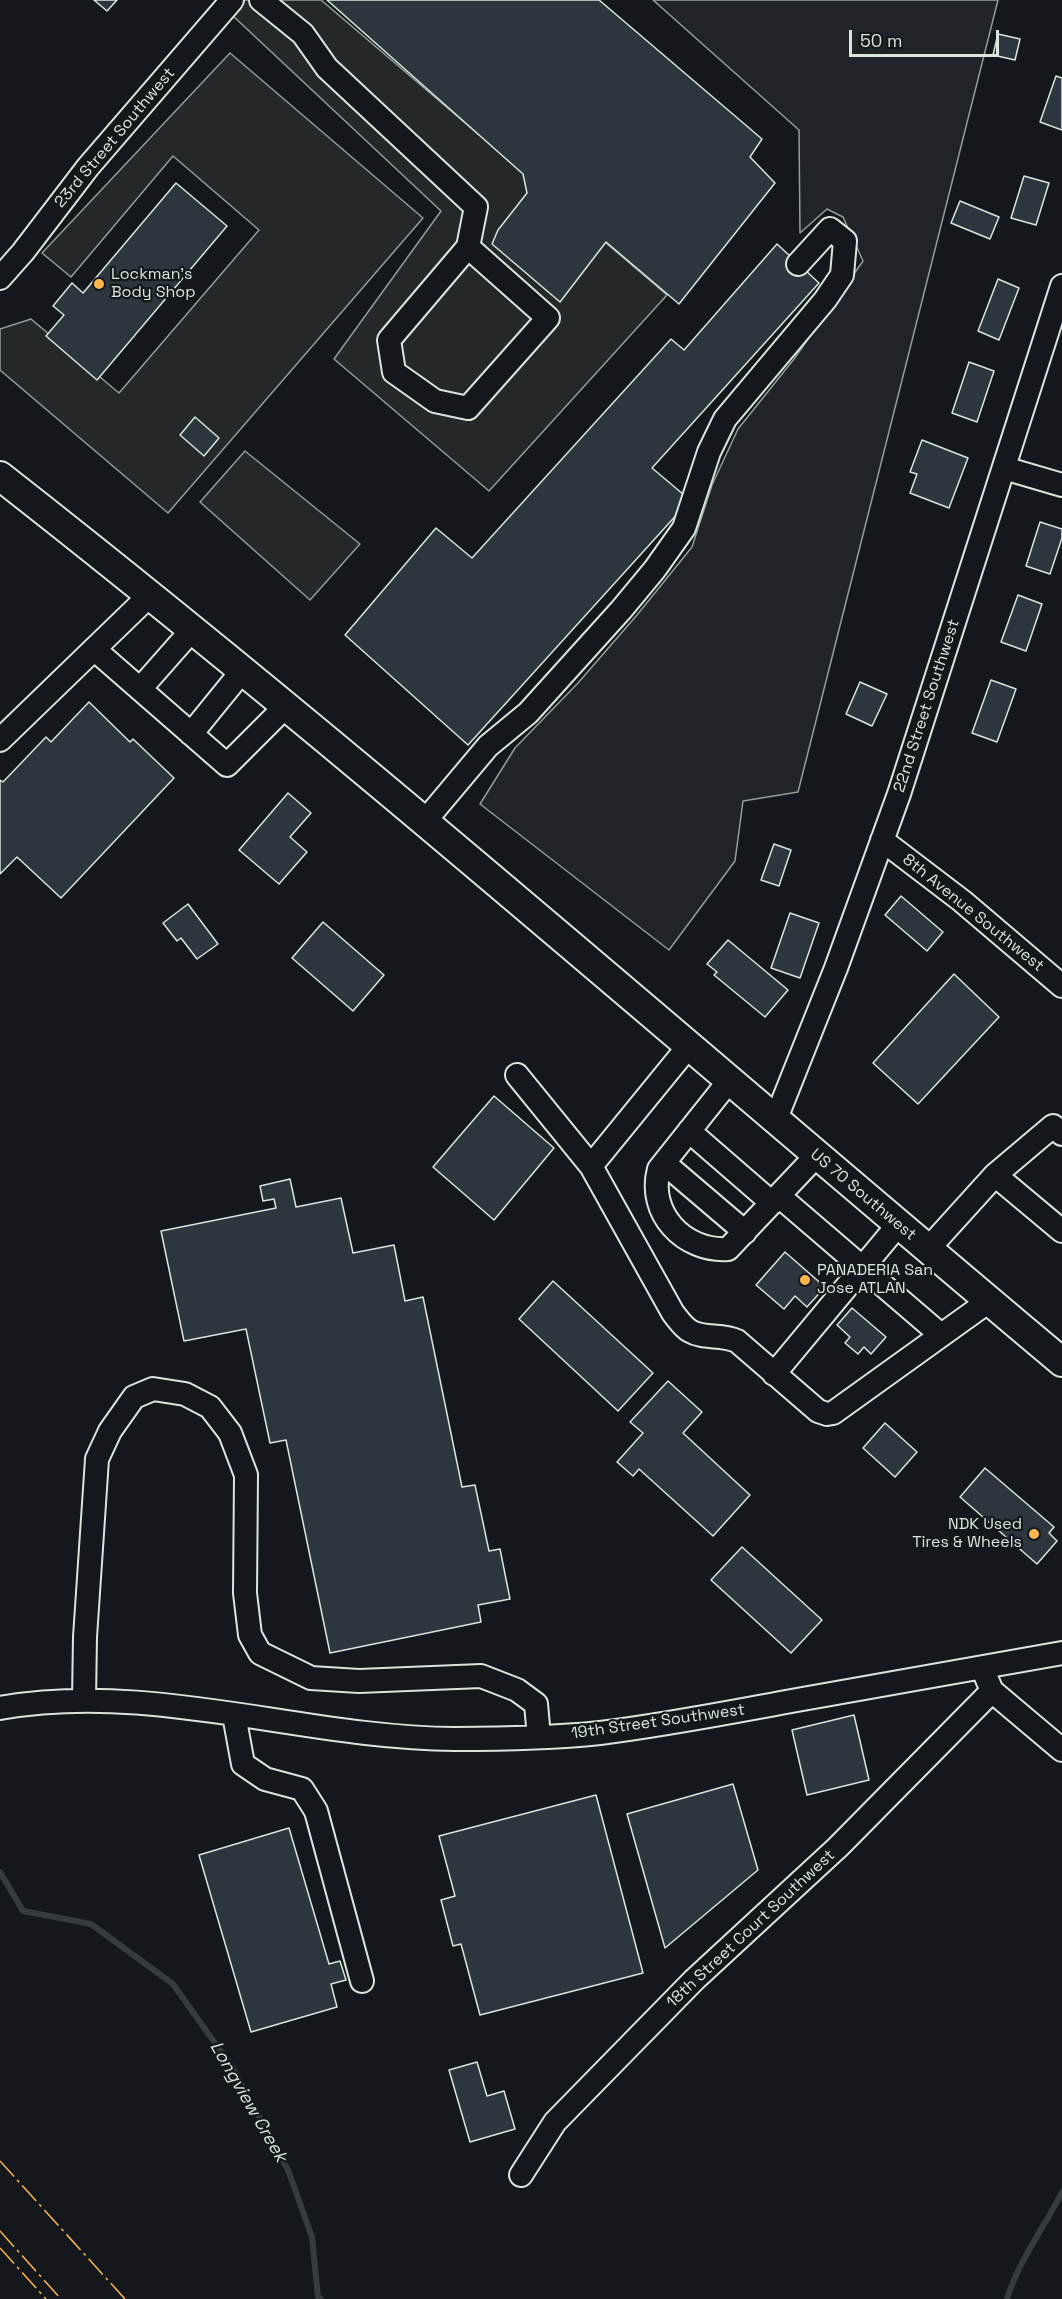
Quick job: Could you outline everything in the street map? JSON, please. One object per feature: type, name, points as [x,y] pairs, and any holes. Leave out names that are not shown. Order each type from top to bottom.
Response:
[{"type":"main road","name":"US 70 Southwest","points":[[2,480],[150,595],[425,821],[816,1156],[1062,1362]]},
{"type":"street","name":"23rd Street Southwest","points":[[0,278],[23,252],[88,167],[232,0]]},
{"type":"street","points":[[261,0],[303,34],[327,68],[476,207],[468,247],[389,340],[394,372],[435,401],[468,408],[548,318],[468,247]]},
{"type":"street","points":[[425,821],[488,746],[528,713],[621,610],[684,528],[709,452],[725,419],[825,300],[842,275],[845,241],[830,228],[798,264]]},
{"type":"street","name":"22nd Street Southwest","points":[[775,1121],[836,968],[882,840],[1062,285]]},
{"type":"street","points":[[1004,468],[1062,484]]},
{"type":"street","points":[[0,740],[150,595]]},
{"type":"street","points":[[140,689],[192,630]]},
{"type":"street","points":[[94,649],[227,765],[286,706]]},
{"type":"street","points":[[191,734],[243,670]]},
{"type":"street","name":"8th Avenue Southwest","points":[[882,840],[962,901],[1062,986]]},
{"type":"street","points":[[591,1166],[688,1047]]},
{"type":"street","points":[[517,1075],[591,1166],[673,1313],[681,1323],[690,1331],[737,1341],[818,1412],[833,1413],[989,1301]]},
{"type":"street","points":[[729,1082],[659,1169],[658,1200],[670,1225],[682,1237],[693,1243],[725,1249],[732,1246],[816,1156]]},
{"type":"street","points":[[928,1249],[995,1175],[1053,1126],[1062,1134]]},
{"type":"street","points":[[689,1131],[863,1268],[941,1335]]},
{"type":"street","points":[[664,1163],[745,1232]]},
{"type":"street","points":[[995,1175],[1062,1231]]},
{"type":"street","points":[[774,1374],[898,1225]]},
{"type":"street","points":[[84,1700],[85,1637],[97,1459],[110,1431],[134,1398],[153,1389],[185,1394],[210,1407],[230,1433],[246,1475],[245,1593],[250,1635],[260,1653],[311,1678],[359,1681],[481,1676],[517,1690],[536,1704],[539,1737]]},
{"type":"street","name":"19th Street Southwest","points":[[0,1708],[43,1701],[102,1700],[196,1709],[374,1734],[452,1739],[539,1737],[641,1728],[1062,1653]]},
{"type":"street","points":[[981,1667],[992,1691],[1062,1750]]},
{"type":"street","name":"18th Street Court Southwest","points":[[521,2175],[555,2122],[694,1980],[838,1847],[992,1691]]},
{"type":"street","points":[[234,1715],[243,1764],[265,1779],[302,1788],[316,1810],[362,1981]]},
{"type":"shaded area","points":[[245,0],[321,0],[667,295],[489,491],[334,359],[441,211],[232,15]]},
{"type":"shaded area","points":[[653,0],[998,0],[798,792],[743,801],[735,861],[669,950],[480,804],[515,748],[578,683],[692,547],[712,485],[738,429],[794,359],[863,261],[843,217],[827,209],[800,233],[799,130]]},
{"type":"shaded area","points":[[230,53],[423,218],[168,513],[0,370],[0,329],[31,319],[119,393],[259,230],[173,156],[71,277],[42,253]]},
{"type":"shaded area","points":[[245,451],[360,544],[310,600],[200,502]]},
{"type":"building","points":[[94,0],[117,0],[107,11]]},
{"type":"building","points":[[327,0],[599,0],[762,139],[750,157],[775,183],[679,304],[606,242],[560,302],[492,244],[498,230],[527,193],[523,174]]},
{"type":"building","points":[[998,34],[1020,39],[1015,60],[993,55]]},
{"type":"building","points":[[1056,76],[1062,78],[1062,130],[1040,122]]},
{"type":"building","points":[[1024,176],[1049,183],[1036,225],[1011,218]]},
{"type":"building","points":[[176,183],[227,226],[97,380],[46,336],[64,315],[53,306],[72,283],[83,293]]},
{"type":"building","points":[[960,201],[999,217],[990,239],[951,223]]},
{"type":"building","points":[[777,244],[819,283],[652,468],[690,500],[468,745],[345,635],[436,528],[472,558],[671,339],[684,350]]},
{"type":"building","points":[[998,279],[1019,288],[999,340],[978,331]]},
{"type":"building","points":[[969,362],[994,371],[977,422],[952,413]]},
{"type":"building","points":[[195,417],[219,438],[204,456],[180,435]]},
{"type":"building","points":[[922,440],[968,458],[949,508],[910,493],[917,474],[910,472]]},
{"type":"building","points":[[1040,522],[1062,529],[1062,538],[1050,574],[1026,566]]},
{"type":"building","points":[[1018,595],[1042,604],[1026,651],[1001,642]]},
{"type":"building","points":[[991,680],[1016,689],[997,742],[972,733]]},
{"type":"building","points":[[860,682],[887,694],[872,726],[846,714]]},
{"type":"building","points":[[89,702],[130,742],[133,739],[174,778],[61,898],[17,857],[0,874],[0,780],[3,782],[46,737],[51,742]]},
{"type":"building","points":[[288,793],[311,813],[290,837],[307,852],[279,884],[239,850]]},
{"type":"building","points":[[774,844],[791,850],[779,886],[761,880]]},
{"type":"building","points":[[901,896],[943,932],[927,951],[885,915]]},
{"type":"building","points":[[188,904],[218,944],[197,959],[181,938],[177,941],[163,923]]},
{"type":"building","points":[[790,913],[819,923],[800,978],[771,968]]},
{"type":"building","points":[[323,922],[384,975],[353,1011],[292,958]]},
{"type":"building","points":[[728,940],[788,990],[765,1017],[714,975],[717,972],[707,964]]},
{"type":"building","points":[[954,974],[999,1017],[918,1104],[873,1063]]},
{"type":"building","points":[[494,1096],[554,1148],[494,1220],[433,1167]]},
{"type":"building","points":[[290,1179],[296,1207],[341,1198],[353,1253],[394,1245],[405,1301],[423,1297],[462,1487],[475,1485],[489,1551],[500,1549],[510,1599],[478,1605],[481,1622],[330,1653],[286,1440],[270,1443],[246,1329],[184,1341],[161,1231],[276,1208],[274,1199],[263,1201],[260,1186]]},
{"type":"building","points":[[785,1252],[825,1287],[807,1307],[795,1296],[784,1309],[756,1285]]},
{"type":"building","points":[[553,1281],[653,1373],[618,1411],[519,1319]]},
{"type":"building","points":[[852,1308],[886,1337],[871,1354],[864,1347],[858,1354],[845,1343],[850,1337],[837,1325]]},
{"type":"building","points":[[668,1381],[702,1412],[683,1433],[750,1495],[713,1536],[639,1469],[633,1476],[617,1462],[643,1433],[630,1422]]},
{"type":"building","points":[[885,1423],[917,1452],[895,1477],[863,1448]]},
{"type":"building","points":[[985,1468],[1054,1527],[1049,1533],[1057,1541],[1037,1564],[960,1497]]},
{"type":"building","points":[[742,1547],[822,1620],[791,1653],[711,1580]]},
{"type":"building","points":[[854,1715],[869,1780],[807,1795],[792,1730]]},
{"type":"building","points":[[733,1784],[758,1870],[665,1948],[627,1814]]},
{"type":"building","points":[[596,1795],[643,1973],[480,2015],[461,1944],[453,1946],[441,1900],[455,1896],[439,1836]]},
{"type":"building","points":[[289,1828],[329,1964],[340,1961],[346,1980],[331,1984],[337,2007],[251,2032],[199,1855]]},
{"type":"building","points":[[477,2062],[487,2096],[504,2091],[515,2129],[470,2142],[449,2070]]},
{"type":"waterway","name":"Longview Creek","points":[[0,1872],[23,1911],[91,1924],[173,1984],[232,2067],[288,2170],[312,2237],[318,2297],[321,2299]]},
{"type":"waterway","points":[[1007,2299],[1025,2257],[1062,2192]]},
{"type":"power","points":[[0,2161],[125,2299]]},
{"type":"power","points":[[0,2231],[61,2299]]},
{"type":"power","points":[[0,2248],[46,2299]]},
{"type":"place","name":"Lockman's Body Shop","points":[[99,284]]},
{"type":"place","name":"PANADERIA San Jose ATLAN","points":[[805,1280]]},
{"type":"place","name":"NDK Used Tires & Wheels","points":[[1034,1534]]}]
